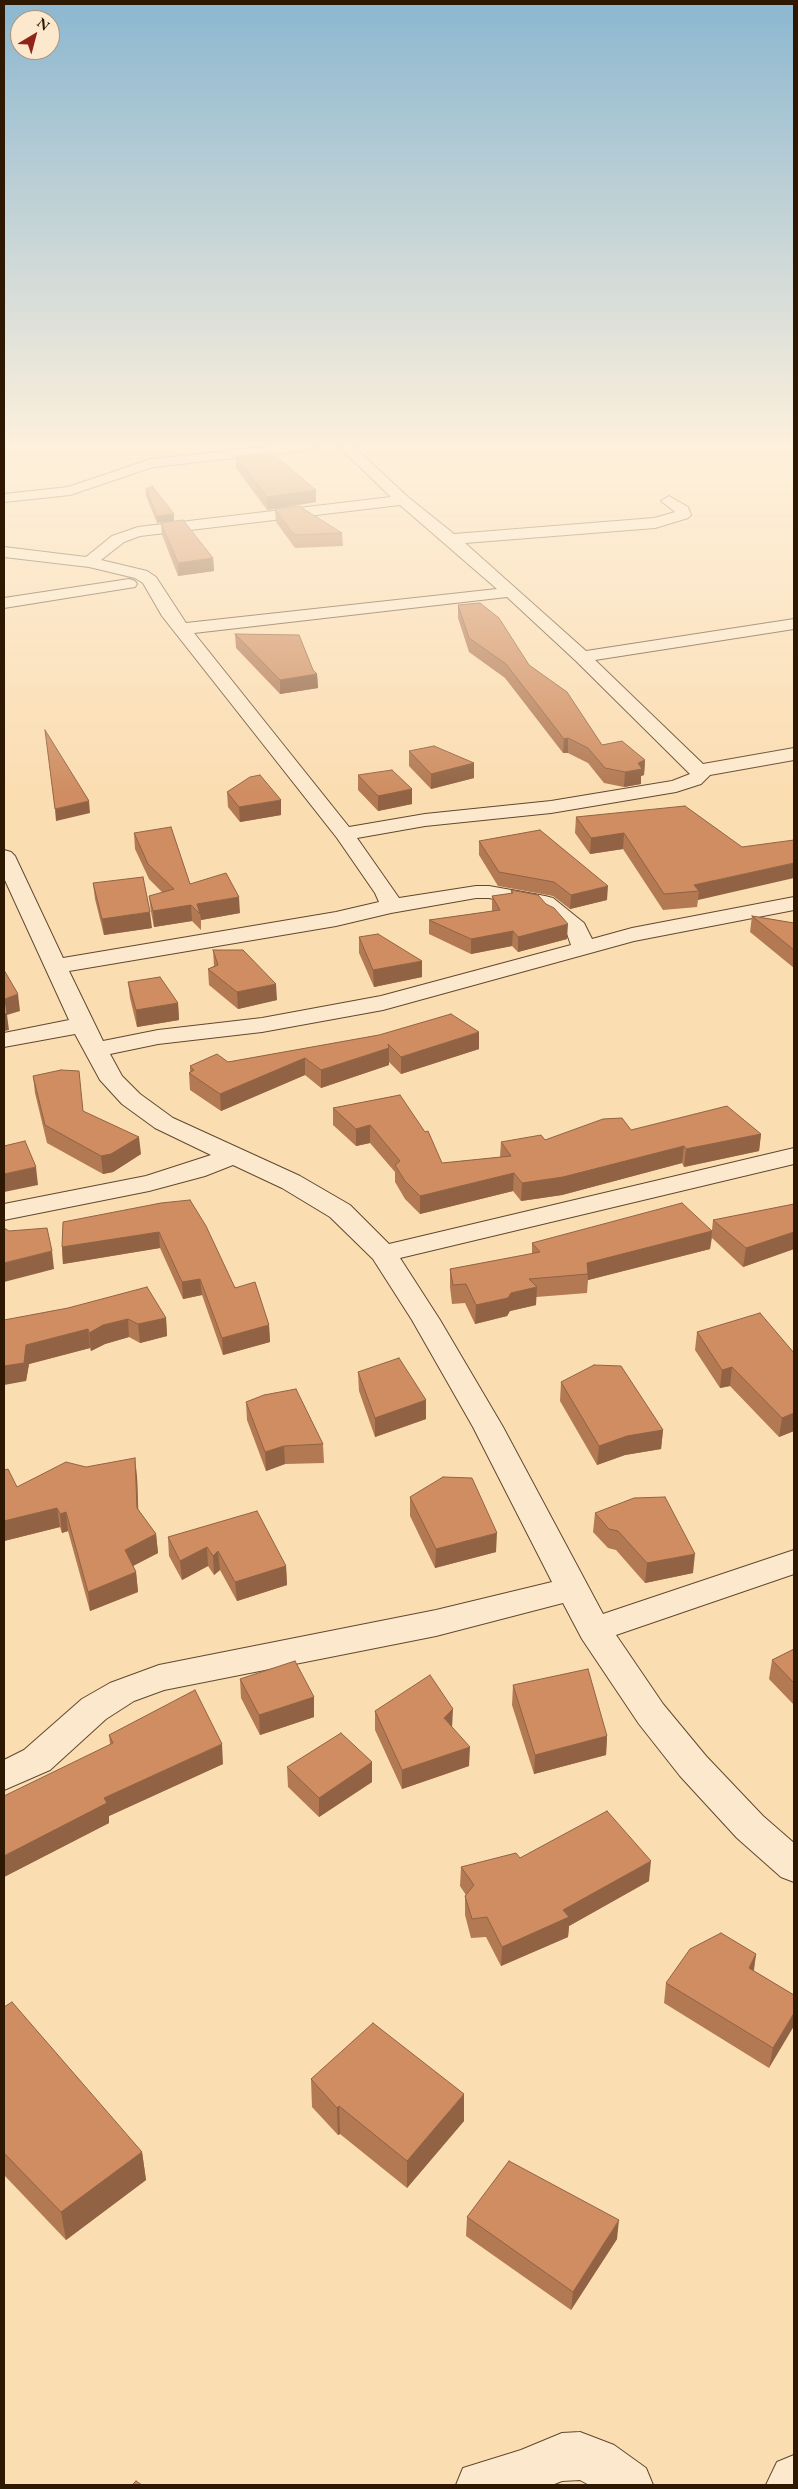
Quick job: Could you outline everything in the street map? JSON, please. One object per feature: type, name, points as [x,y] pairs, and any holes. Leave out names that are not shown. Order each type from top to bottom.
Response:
[{"type":"street","points":[[71,562],[158,594]]},
{"type":"street","points":[[90,562],[141,574],[150,580],[181,629],[222,682],[267,734],[344,834],[386,893],[391,906]]},
{"type":"street","points":[[477,562],[582,656],[700,771]]},
{"type":"street","points":[[4,603],[129,584]]},
{"type":"street","points":[[181,629],[512,592]]},
{"type":"street","points":[[582,656],[794,624]]},
{"type":"street","points":[[700,771],[794,754]]},
{"type":"street","points":[[344,834],[425,820],[551,807],[667,787],[694,780],[700,776],[700,771]]},
{"type":"street","points":[[4,856],[89,1037],[112,1080],[131,1099],[164,1123],[291,1182],[340,1211],[383,1254],[426,1320],[488,1427],[594,1630],[651,1714],[693,1766],[750,1827],[794,1866]]},
{"type":"street","points":[[56,966],[336,919],[391,906],[476,892],[536,900],[555,909],[576,928],[584,948]]},
{"type":"street","points":[[4,1040],[158,1037],[279,1023],[383,1003],[632,935],[794,904]]},
{"type":"street","points":[[4,1212],[149,1183],[196,1170],[234,1155]]},
{"type":"street","points":[[383,1254],[794,1156]]},
{"type":"street","points":[[594,1630],[794,1562]]},
{"type":"street","points":[[4,1776],[37,1760],[94,1709],[122,1692],[159,1678],[436,1623],[572,1589]]},
{"type":"street","points":[[480,2485],[521,2474],[562,2457],[580,2456],[597,2462],[629,2485]]},
{"type":"street","points":[[790,2485],[794,2479]]},
{"type":"building","points":[[480,603],[499,618],[529,665],[567,692],[602,745],[622,741],[645,760],[638,763],[642,769],[625,772],[605,768],[588,748],[568,738],[564,739],[506,664],[469,638],[458,605]]},
{"type":"building","points":[[235,634],[299,635],[313,670],[317,674],[280,680]]},
{"type":"building","points":[[45,730],[89,801],[55,809]]},
{"type":"building","points":[[434,746],[474,763],[431,774],[409,751]]},
{"type":"building","points":[[392,770],[412,789],[378,796],[358,775]]},
{"type":"building","points":[[260,775],[281,800],[239,807],[227,792],[250,777]]},
{"type":"building","points":[[685,806],[742,847],[794,840],[794,863],[694,885],[699,891],[664,894],[624,833],[591,838],[576,817]]},
{"type":"building","points":[[171,827],[190,884],[226,873],[239,897],[197,904],[200,914],[191,905],[153,911],[149,896],[174,889],[148,864],[134,833]]},
{"type":"building","points":[[540,830],[608,886],[571,895],[554,882],[499,872],[479,841]]},
{"type":"building","points":[[143,877],[150,912],[102,919],[93,883]]},
{"type":"building","points":[[511,890],[538,895],[546,904],[554,908],[568,924],[518,937],[513,931],[471,939],[429,920],[500,910],[492,896],[513,893]]},
{"type":"building","points":[[752,916],[794,923],[794,950]]},
{"type":"building","points":[[378,934],[422,961],[373,970],[359,937]]},
{"type":"building","points":[[213,950],[243,950],[276,984],[237,992],[208,969],[218,965]]},
{"type":"building","points":[[4,970],[18,994],[5,999],[7,1013],[4,1014]]},
{"type":"building","points":[[160,977],[178,1003],[136,1010],[128,982]]},
{"type":"building","points":[[451,1014],[479,1032],[401,1057],[388,1044],[389,1048],[321,1070],[305,1058],[220,1094],[189,1073],[194,1070],[190,1066],[217,1054],[228,1062],[379,1035]]},
{"type":"building","points":[[61,1070],[79,1071],[83,1111],[139,1137],[111,1154],[101,1156],[45,1125],[33,1076]]},
{"type":"building","points":[[400,1095],[425,1132],[428,1131],[442,1163],[511,1156],[501,1142],[541,1135],[545,1140],[603,1119],[622,1118],[631,1130],[727,1106],[761,1134],[686,1149],[684,1146],[563,1177],[522,1183],[514,1173],[420,1196],[405,1181],[395,1165],[400,1161],[370,1125],[356,1129],[333,1108]]},
{"type":"building","points":[[25,1141],[36,1167],[4,1174],[4,1146]]},
{"type":"building","points":[[190,1200],[206,1226],[235,1288],[255,1282],[269,1325],[222,1338],[200,1279],[182,1282],[159,1232],[62,1247],[63,1222],[161,1203]]},
{"type":"building","points":[[682,1203],[712,1231],[587,1263],[588,1274],[529,1279],[537,1287],[511,1293],[508,1298],[476,1305],[466,1284],[453,1285],[450,1269],[540,1252],[532,1243]]},
{"type":"building","points":[[794,1204],[794,1232],[746,1248],[713,1220]]},
{"type":"building","points":[[4,1228],[9,1231],[47,1228],[52,1251],[4,1263]]},
{"type":"building","points":[[147,1287],[166,1318],[138,1324],[128,1319],[103,1325],[89,1333],[88,1329],[26,1345],[24,1363],[4,1366],[4,1320],[68,1308]]},
{"type":"building","points":[[760,1313],[794,1353],[794,1413],[782,1418],[732,1367],[722,1370],[697,1332]]},
{"type":"building","points":[[399,1358],[426,1400],[375,1418],[358,1372]]},
{"type":"building","points":[[594,1365],[621,1366],[663,1430],[627,1436],[599,1446],[561,1382]]},
{"type":"building","points":[[296,1389],[323,1444],[284,1446],[265,1452],[246,1402],[264,1395]]},
{"type":"building","points":[[135,1458],[137,1508],[156,1534],[125,1550],[136,1572],[88,1592],[66,1512],[60,1514],[57,1508],[4,1521],[4,1470],[8,1469],[17,1487],[66,1462],[86,1467]]},
{"type":"building","points":[[443,1477],[472,1478],[497,1533],[436,1549],[410,1497]]},
{"type":"building","points":[[665,1497],[695,1554],[647,1563],[618,1531],[609,1529],[595,1513],[634,1498]]},
{"type":"building","points":[[257,1511],[286,1566],[235,1582],[218,1551],[213,1556],[207,1547],[180,1561],[168,1537]]},
{"type":"building","points":[[794,1649],[794,1683],[772,1660]]},
{"type":"building","points":[[295,1661],[314,1697],[259,1715],[240,1679]]},
{"type":"building","points":[[588,1669],[607,1736],[535,1755],[513,1685]]},
{"type":"building","points":[[430,1675],[453,1709],[444,1718],[470,1747],[402,1770],[375,1711]]},
{"type":"building","points":[[195,1690],[222,1744],[104,1798],[107,1803],[4,1856],[4,1796],[113,1743],[109,1735]]},
{"type":"building","points":[[341,1733],[372,1762],[319,1798],[287,1767]]},
{"type":"building","points":[[607,1811],[651,1861],[563,1910],[569,1917],[502,1947],[487,1917],[472,1919],[465,1896],[474,1885],[461,1867],[516,1853],[520,1858]]},
{"type":"building","points":[[721,1933],[756,1954],[749,1968],[794,1995],[794,2013],[773,2048],[666,1983],[690,1949]]},
{"type":"building","points":[[12,2002],[142,2152],[61,2212],[4,2153],[4,2007]]},
{"type":"building","points":[[373,2023],[464,2094],[407,2161],[339,2106],[337,2108],[311,2079]]},
{"type":"building","points":[[509,2161],[619,2220],[573,2292],[467,2217]]},
{"type":"building","points":[[136,2481],[142,2485],[132,2485]]}]
